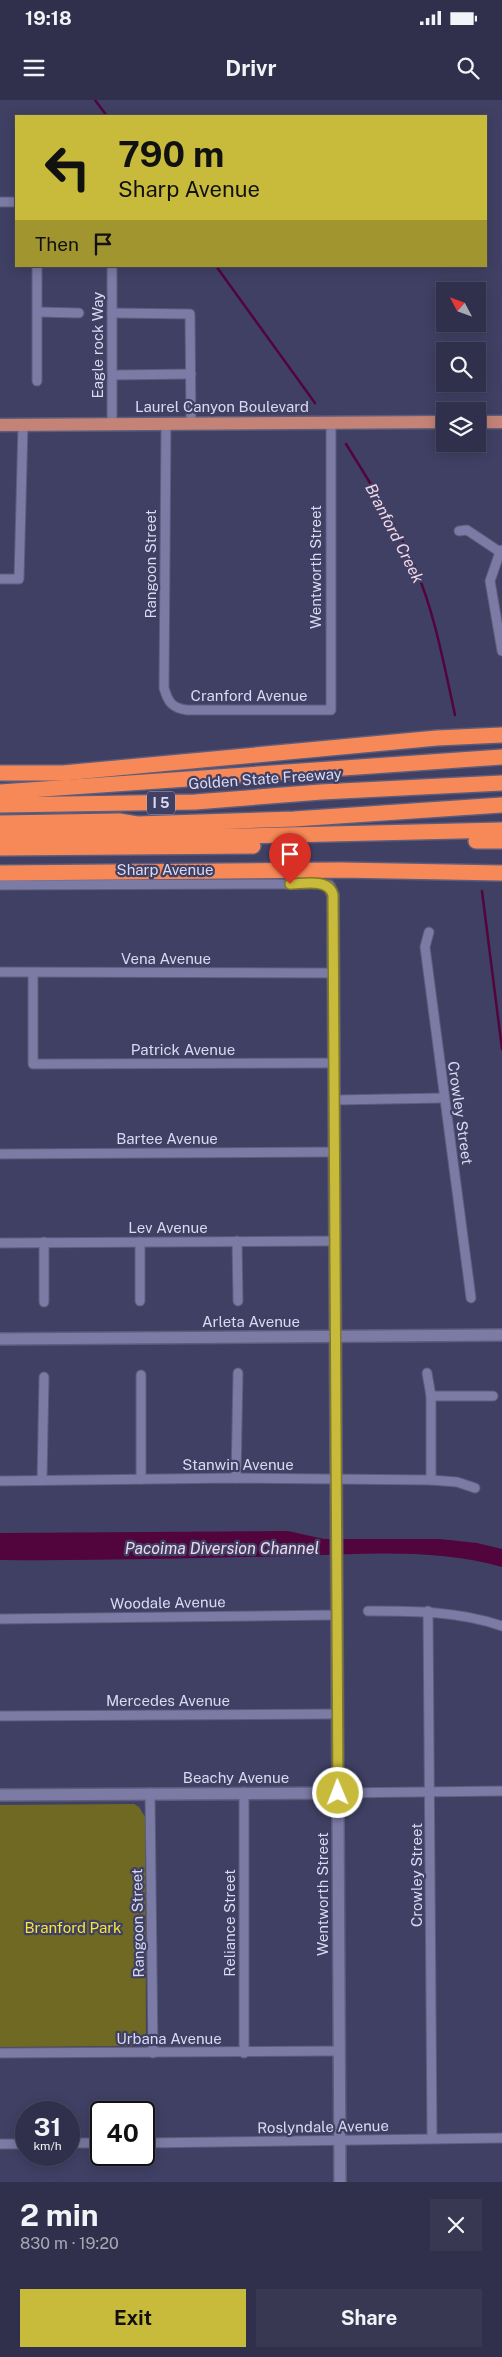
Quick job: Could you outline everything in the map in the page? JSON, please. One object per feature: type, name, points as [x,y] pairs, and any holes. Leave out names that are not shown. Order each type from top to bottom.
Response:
[{"type":"highway","points":[[0,773],[63,773],[437,738],[502,736]]},
{"type":"highway","points":[[0,792],[502,757]]},
{"type":"highway","name":"Golden State Freeway","points":[[0,805],[195,802],[321,792],[502,783]]},
{"type":"highway","points":[[0,823],[119,821],[136,818],[224,815],[502,794]]},
{"type":"highway","points":[[119,821],[137,824],[294,818],[502,804]]},
{"type":"highway","points":[[209,835],[221,832],[296,826],[502,814]]},
{"type":"highway","points":[[0,835],[209,835],[502,830]]},
{"type":"highway","points":[[0,848],[206,847],[502,841]]},
{"type":"highway","points":[[0,873],[340,870],[502,873]]},
{"type":"main road","name":"Laurel Canyon Boulevard","points":[[0,425],[436,422]]},
{"type":"main road","points":[[486,422],[502,422]]},
{"type":"street","points":[[0,202],[15,202]]},
{"type":"street","points":[[37,267],[37,381]]},
{"type":"street","name":"Eagle rock Way","points":[[112,267],[112,423]]},
{"type":"street","points":[[38,312],[79,313]]},
{"type":"street","points":[[112,313],[190,314],[192,424]]},
{"type":"street","points":[[113,375],[191,374]]},
{"type":"street","name":"Wentworth Street","points":[[331,710],[332,423]]},
{"type":"street","name":"Rangoon Street","points":[[166,424],[164,688],[170,703]]},
{"type":"street","points":[[0,579],[20,579],[24,425]]},
{"type":"street","points":[[459,531],[467,530],[501,551],[490,581],[502,651]]},
{"type":"street","name":"Cranford Avenue","points":[[170,703],[175,708],[187,710],[331,710]]},
{"type":"street","name":"Sharp Avenue","points":[[0,885],[320,884],[329,886]]},
{"type":"street","name":"Wentworth Street","points":[[329,886],[333,895],[335,1100],[335,1480],[340,2182]]},
{"type":"street","name":"Crowley Street","points":[[429,932],[425,946],[471,1298]]},
{"type":"street","name":"Vena Avenue","points":[[0,972],[333,973]]},
{"type":"street","name":"Patrick Avenue","points":[[33,973],[33,1064],[334,1063]]},
{"type":"street","points":[[335,1100],[444,1098]]},
{"type":"street","name":"Bartee Avenue","points":[[0,1154],[334,1152]]},
{"type":"street","points":[[237,1241],[238,1301]]},
{"type":"street","name":"Lev Avenue","points":[[0,1243],[335,1241]]},
{"type":"street","points":[[44,1242],[44,1302]]},
{"type":"street","points":[[140,1242],[140,1301]]},
{"type":"street","name":"Arleta Avenue","points":[[0,1339],[502,1336]]},
{"type":"street","points":[[236,1478],[238,1373]]},
{"type":"street","points":[[427,1374],[431,1396],[430,1480]]},
{"type":"street","points":[[140,1479],[141,1375]]},
{"type":"street","points":[[42,1480],[44,1377]]},
{"type":"street","points":[[431,1396],[494,1396]]},
{"type":"street","name":"Stanwin Avenue","points":[[0,1481],[236,1478],[430,1480],[457,1482],[474,1488]]},
{"type":"street","points":[[368,1611],[428,1611],[476,1617],[502,1626]]},
{"type":"street","name":"Crowley Street","points":[[428,1611],[432,2138]]},
{"type":"street","name":"Woodale Avenue","points":[[0,1618],[336,1615]]},
{"type":"street","name":"Mercedes Avenue","points":[[0,1716],[337,1714]]},
{"type":"street","name":"Beachy Avenue","points":[[0,1795],[502,1791]]},
{"type":"street","name":"Reliance Street","points":[[244,1792],[244,2053]]},
{"type":"street","name":"Rangoon Street","points":[[150,1794],[152,2053]]},
{"type":"street","name":"Urbana Avenue","points":[[0,2053],[338,2051]]},
{"type":"street","name":"Roslyndale Avenue","points":[[155,2142],[502,2138]]},
{"type":"street","points":[[0,2144],[15,2144]]},
{"type":"green space","name":"Branford Park","points":[[134,1804],[139,1807],[145,1817],[146,2040],[134,2046],[0,2047],[0,1805]]},
{"type":"water","name":"Pacoima Diversion Channel","points":[[288,1531],[324,1539],[440,1539],[477,1543],[502,1549],[502,1567],[451,1557],[399,1554],[0,1560],[0,1533]]},
{"type":"waterway","name":"Branford Creek","points":[[95,100],[106,115]]},
{"type":"waterway","name":"Branford Creek","points":[[217,267],[315,403]]},
{"type":"waterway","name":"Branford Creek","points":[[346,444],[374,489],[415,567],[434,621],[455,715]]},
{"type":"waterway","name":"Branford Creek","points":[[482,891],[502,1049]]},
{"type":"route","points":[[290,884],[325,884],[329,886],[333,895],[338,1793]]}]
